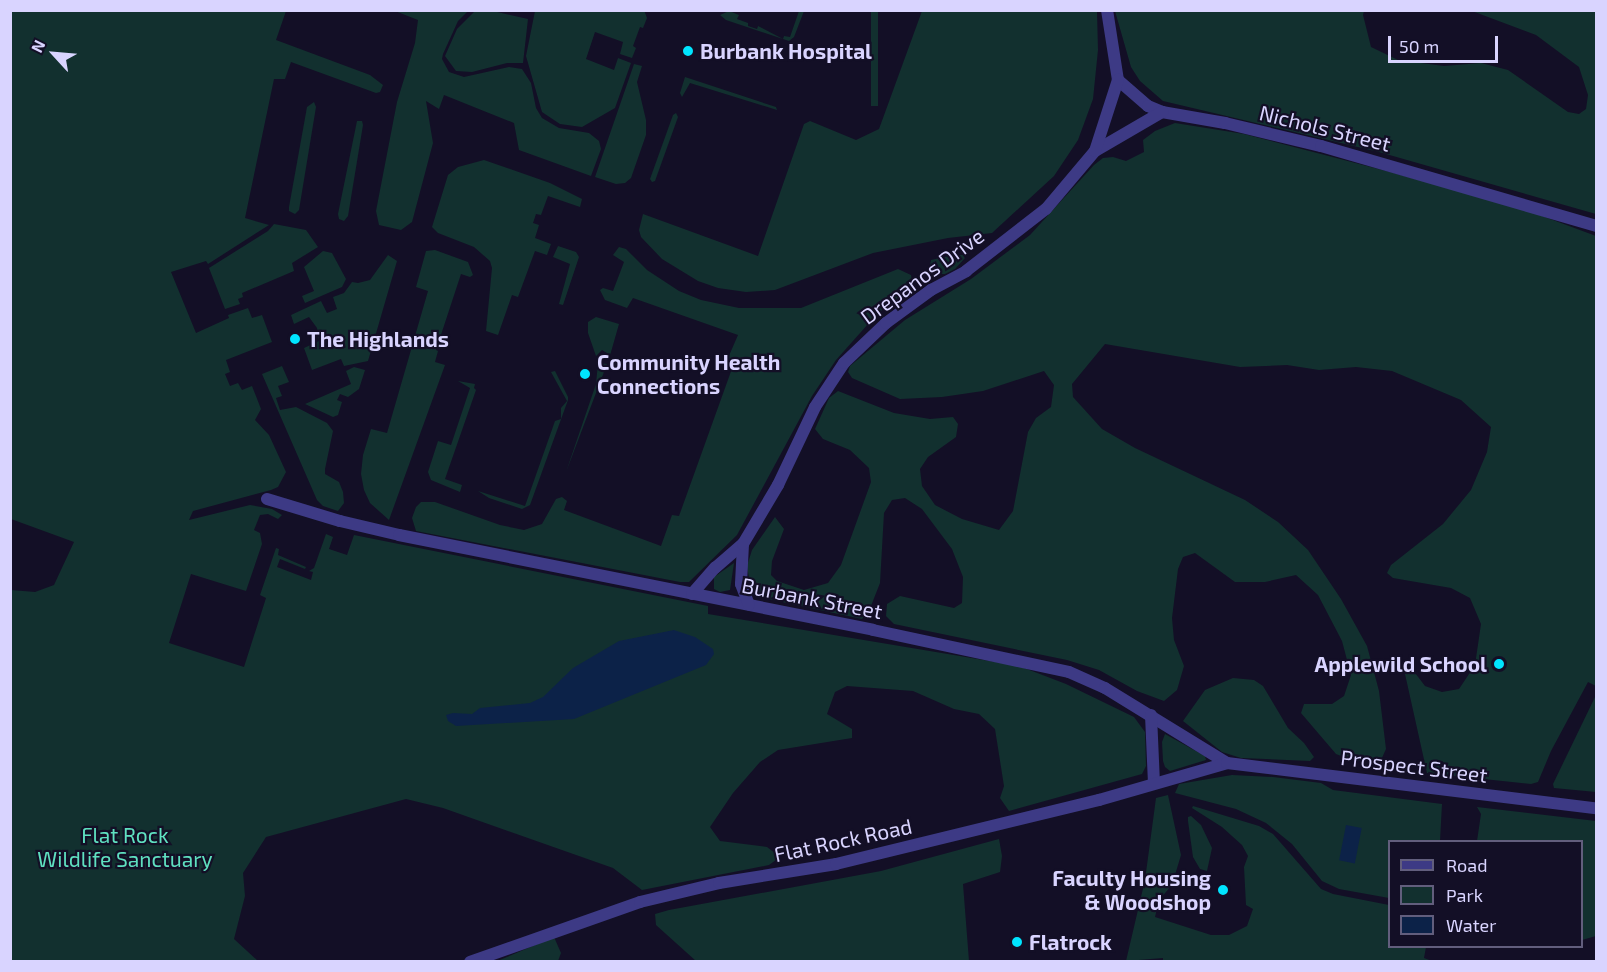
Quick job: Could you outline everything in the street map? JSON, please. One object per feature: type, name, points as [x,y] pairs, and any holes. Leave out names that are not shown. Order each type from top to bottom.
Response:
[{"type":"street","points":[[1107,10],[1118,80]]},
{"type":"street","name":"Nichols Street","points":[[1118,80],[1141,101],[1161,112],[1225,123],[1321,146],[1596,225]]},
{"type":"street","name":"Drepanos Drive","points":[[1095,152],[1118,80]]},
{"type":"street","name":"Drepanos Drive","points":[[692,594],[715,568],[743,544],[778,484],[815,407],[835,374],[849,357],[902,310],[966,270],[1046,209],[1095,152],[1161,112]]},
{"type":"street","name":"Burbank Street","points":[[267,499],[369,527],[1069,672],[1105,688],[1227,763]]},
{"type":"street","name":"Drepanos Drive","points":[[743,544],[741,584],[749,605]]},
{"type":"street","points":[[1151,715],[1155,783]]},
{"type":"street","name":"Flat Rock Road","points":[[470,962],[640,902],[719,884],[836,864],[1045,814],[1227,763]]},
{"type":"street","name":"Prospect Street","points":[[1227,763],[1596,808]]},
{"type":"green space","points":[[644,10],[647,18],[643,28],[640,27],[633,46],[636,48],[632,58],[620,54],[623,42],[595,32],[586,59],[614,70],[618,58],[631,63],[615,108],[582,127],[560,124],[542,112],[526,56],[535,11]]},
{"type":"green space","name":"Flat Rock Wildlife Sanctuary","points":[[10,11],[286,11],[276,40],[370,75],[383,85],[380,92],[376,93],[291,62],[285,79],[274,79],[245,218],[269,225],[208,264],[206,261],[171,272],[196,333],[229,318],[228,315],[248,308],[252,318],[262,315],[272,342],[226,360],[230,372],[225,374],[230,386],[238,383],[242,390],[252,386],[261,409],[255,420],[269,435],[286,472],[278,487],[271,490],[193,511],[189,520],[250,505],[272,509],[282,515],[278,519],[268,514],[260,515],[254,530],[260,533],[262,544],[246,591],[191,574],[169,643],[244,667],[266,598],[260,595],[276,548],[279,549],[278,555],[306,567],[305,569],[280,559],[277,567],[311,580],[313,572],[309,571],[314,568],[326,534],[333,537],[329,549],[347,555],[354,535],[708,606],[708,614],[1019,666],[1066,684],[1134,717],[1145,732],[1146,766],[1142,774],[1009,811],[1000,798],[1004,786],[995,729],[979,714],[954,709],[913,691],[847,686],[835,692],[827,714],[852,729],[852,738],[778,750],[760,762],[733,793],[710,827],[720,841],[767,847],[780,857],[769,865],[642,890],[613,868],[443,808],[406,799],[266,837],[243,873],[245,896],[234,939],[258,961],[11,961],[11,590],[35,592],[54,585],[74,542],[11,519]]},
{"type":"green space","points":[[395,11],[468,11],[458,21],[443,54],[442,59],[449,72],[464,77],[509,67],[522,69],[531,83],[536,108],[542,118],[559,128],[589,133],[599,141],[601,149],[591,176],[519,150],[514,123],[444,95],[439,109],[426,101],[433,143],[412,222],[401,230],[379,225],[376,211],[397,102],[415,43],[418,20]]},
{"type":"green space","points":[[493,11],[528,19],[523,63],[507,63],[472,72],[456,71],[445,56],[457,29],[474,12]]},
{"type":"green space","points":[[729,11],[739,15],[737,19],[748,23],[748,26],[757,29],[758,26],[783,39],[726,20],[720,15]]},
{"type":"green space","points":[[799,11],[804,11],[794,37],[789,41],[783,39],[784,36],[790,37]]},
{"type":"green space","points":[[871,11],[878,11],[878,106],[871,106]]},
{"type":"green space","points":[[922,11],[1097,11],[1098,50],[1093,99],[1078,140],[1054,176],[992,233],[948,238],[873,253],[775,290],[746,292],[718,288],[698,281],[662,259],[641,237],[639,230],[643,214],[758,256],[804,124],[810,121],[856,140],[879,129]]},
{"type":"green space","points":[[1115,11],[1364,11],[1371,47],[1398,60],[1444,66],[1481,63],[1508,70],[1568,112],[1579,114],[1586,109],[1588,95],[1579,67],[1536,35],[1472,11],[1596,11],[1596,214],[1379,152],[1163,101],[1140,81],[1131,67]]},
{"type":"green space","points":[[634,64],[642,66],[637,82],[646,120],[646,135],[631,178],[625,183],[616,184],[595,177]]},
{"type":"green space","points":[[685,77],[776,107],[777,110],[690,83],[682,97],[680,93]]},
{"type":"green space","points":[[314,102],[316,107],[299,210],[295,214],[289,211],[289,207],[307,107]]},
{"type":"green space","points":[[676,113],[678,117],[655,181],[652,182],[650,179],[673,115]]},
{"type":"green space","points":[[357,121],[362,121],[363,125],[348,216],[344,221],[339,219],[338,214]]},
{"type":"green space","points":[[1175,123],[1244,134],[1390,172],[1523,209],[1596,236],[1596,686],[1588,682],[1551,751],[1538,782],[1531,784],[1427,773],[1403,665],[1409,665],[1425,686],[1442,692],[1459,689],[1475,665],[1481,624],[1470,598],[1451,588],[1393,578],[1387,573],[1391,565],[1443,524],[1471,490],[1487,452],[1491,427],[1461,400],[1392,371],[1356,367],[1319,370],[1287,365],[1240,367],[1105,344],[1072,384],[1073,397],[1102,429],[1135,448],[1245,500],[1278,522],[1308,550],[1341,599],[1367,646],[1379,691],[1386,749],[1381,760],[1354,761],[1336,754],[1301,713],[1304,704],[1332,704],[1344,696],[1351,675],[1342,641],[1318,595],[1296,575],[1265,582],[1235,582],[1195,553],[1183,557],[1178,569],[1172,618],[1174,640],[1184,666],[1177,690],[1164,701],[1137,691],[1099,670],[1067,660],[894,624],[886,616],[887,604],[900,596],[954,608],[962,603],[963,577],[952,549],[922,509],[905,498],[892,500],[884,513],[880,583],[869,611],[862,619],[768,599],[758,594],[750,584],[747,566],[752,550],[775,517],[784,529],[772,561],[771,575],[777,581],[804,590],[828,583],[841,565],[871,482],[869,468],[850,450],[823,439],[815,429],[829,398],[838,391],[894,413],[930,419],[953,417],[958,424],[956,437],[928,457],[920,469],[922,486],[935,505],[962,519],[999,530],[1013,511],[1028,432],[1036,418],[1051,407],[1054,385],[1044,371],[983,391],[942,397],[900,399],[852,378],[848,372],[850,366],[905,320],[971,279],[1030,235],[1103,158],[1113,157],[1126,161],[1144,152],[1143,140],[1155,131]]},
{"type":"green space","points":[[484,160],[550,183],[582,199],[580,207],[548,196],[541,215],[536,214],[533,223],[539,225],[535,238],[551,244],[547,255],[535,251],[518,297],[512,295],[498,335],[486,331],[492,268],[490,261],[474,247],[438,233],[432,227],[448,175],[458,167]]},
{"type":"green space","points":[[274,224],[306,230],[318,247],[292,263],[294,271],[242,293],[243,297],[238,299],[240,304],[225,309],[209,268],[268,231]]},
{"type":"green space","points":[[558,246],[576,252],[579,257],[563,305],[559,304],[570,264],[553,257]]},
{"type":"green space","points":[[619,247],[626,249],[647,270],[679,291],[701,300],[739,308],[801,308],[898,269],[911,275],[913,286],[877,314],[836,360],[812,396],[737,535],[689,582],[416,531],[412,518],[416,507],[421,502],[435,502],[500,525],[524,530],[542,524],[556,499],[562,497],[567,501],[564,510],[661,546],[672,515],[679,516],[734,363],[728,358],[738,335],[633,298],[627,308],[605,300],[600,290],[603,288],[613,291],[624,262],[613,255]]},
{"type":"green space","points":[[435,250],[468,262],[473,275],[470,277],[461,274],[436,350],[438,351],[435,362],[445,365],[389,520],[370,503],[364,490],[361,474],[363,455],[371,429],[387,433],[428,291],[416,287],[426,251]]},
{"type":"green space","points":[[323,251],[332,253],[346,279],[342,287],[305,303],[302,296],[314,291],[304,267]]},
{"type":"green space","points":[[388,255],[397,261],[368,361],[344,366],[341,359],[312,370],[304,348],[319,341],[317,328],[309,317],[294,324],[291,315],[321,301],[327,313],[337,309],[333,297],[344,293],[352,282],[370,280]]},
{"type":"green space","points":[[964,255],[965,258],[955,269],[945,274],[940,274],[930,265],[931,260]]},
{"type":"green space","points":[[596,317],[619,324],[609,359],[607,353],[602,350],[596,356],[588,333],[588,322]]},
{"type":"green space","points":[[598,363],[607,364],[566,472],[596,384]]},
{"type":"green space","points":[[282,366],[289,382],[278,386],[282,396],[276,398],[280,410],[296,407],[327,423],[333,431],[325,474],[339,482],[343,492],[344,503],[338,511],[323,506],[317,500],[262,374]]},
{"type":"green space","points":[[354,367],[365,370],[359,389],[348,397],[340,394],[337,400],[342,402],[338,415],[333,417],[305,404],[351,384],[346,371]]},
{"type":"green space","points":[[555,371],[568,400],[530,505],[522,509],[489,498],[478,491],[525,506],[555,421],[561,419],[561,408],[567,401],[551,372]]},
{"type":"green space","points":[[458,381],[475,384],[476,390],[445,479],[462,485],[460,492],[431,480],[428,472],[438,441],[451,445],[470,388]]},
{"type":"green space","points":[[734,563],[730,590],[720,592],[714,589],[714,577]]},
{"type":"green space","points":[[1233,678],[1254,680],[1263,686],[1288,728],[1304,743],[1314,757],[1310,761],[1241,758],[1222,752],[1183,721],[1205,690]]},
{"type":"green space","points":[[1596,695],[1596,792],[1554,788],[1553,784]]},
{"type":"green space","points":[[1165,734],[1205,756],[1206,760],[1170,771],[1165,767],[1163,761],[1162,742]]},
{"type":"green space","points":[[1232,775],[1273,777],[1321,783],[1333,790],[1442,804],[1440,840],[1388,840],[1388,898],[1339,889],[1322,881],[1292,844],[1266,823],[1236,809],[1175,793],[1179,784]]},
{"type":"green space","points":[[1168,795],[1181,855],[1172,885],[1159,900],[1155,917],[1211,935],[1229,935],[1247,926],[1253,909],[1246,905],[1244,867],[1248,856],[1242,845],[1222,827],[1192,808],[1193,806],[1259,826],[1273,834],[1321,889],[1333,894],[1388,905],[1388,948],[1426,948],[1424,958],[1432,961],[1163,962],[1163,958],[1126,961],[1145,880],[1156,798]]},
{"type":"green space","points":[[1477,807],[1596,821],[1596,936],[1583,940],[1583,840],[1477,840],[1481,814]]},
{"type":"green space","points":[[1191,816],[1201,825],[1212,848],[1207,871],[1200,869],[1193,857],[1188,821],[1188,817]]},
{"type":"green space","points":[[999,839],[1002,856],[1000,872],[963,884],[969,961],[696,961],[656,925],[655,914],[669,910],[881,871]]},
{"type":"green space","points":[[554,937],[561,953],[558,961],[495,962]]},
{"type":"water","points":[[674,630],[695,637],[713,649],[714,654],[706,665],[574,719],[456,726],[448,721],[446,715],[453,713],[472,714],[480,708],[530,703],[543,697],[573,668],[619,641]]},
{"type":"water","points":[[1346,825],[1362,828],[1355,863],[1339,860]]},
{"type":"place","name":"Burbank Hospital","points":[[688,51]]},
{"type":"place","name":"The Highlands","points":[[295,339]]},
{"type":"place","name":"Community Health Connections","points":[[585,374]]},
{"type":"place","name":"Applewild School","points":[[1499,664]]},
{"type":"place","name":"Faculty Housing & Woodshop","points":[[1223,890]]},
{"type":"place","name":"Flatrock","points":[[1017,942]]}]
